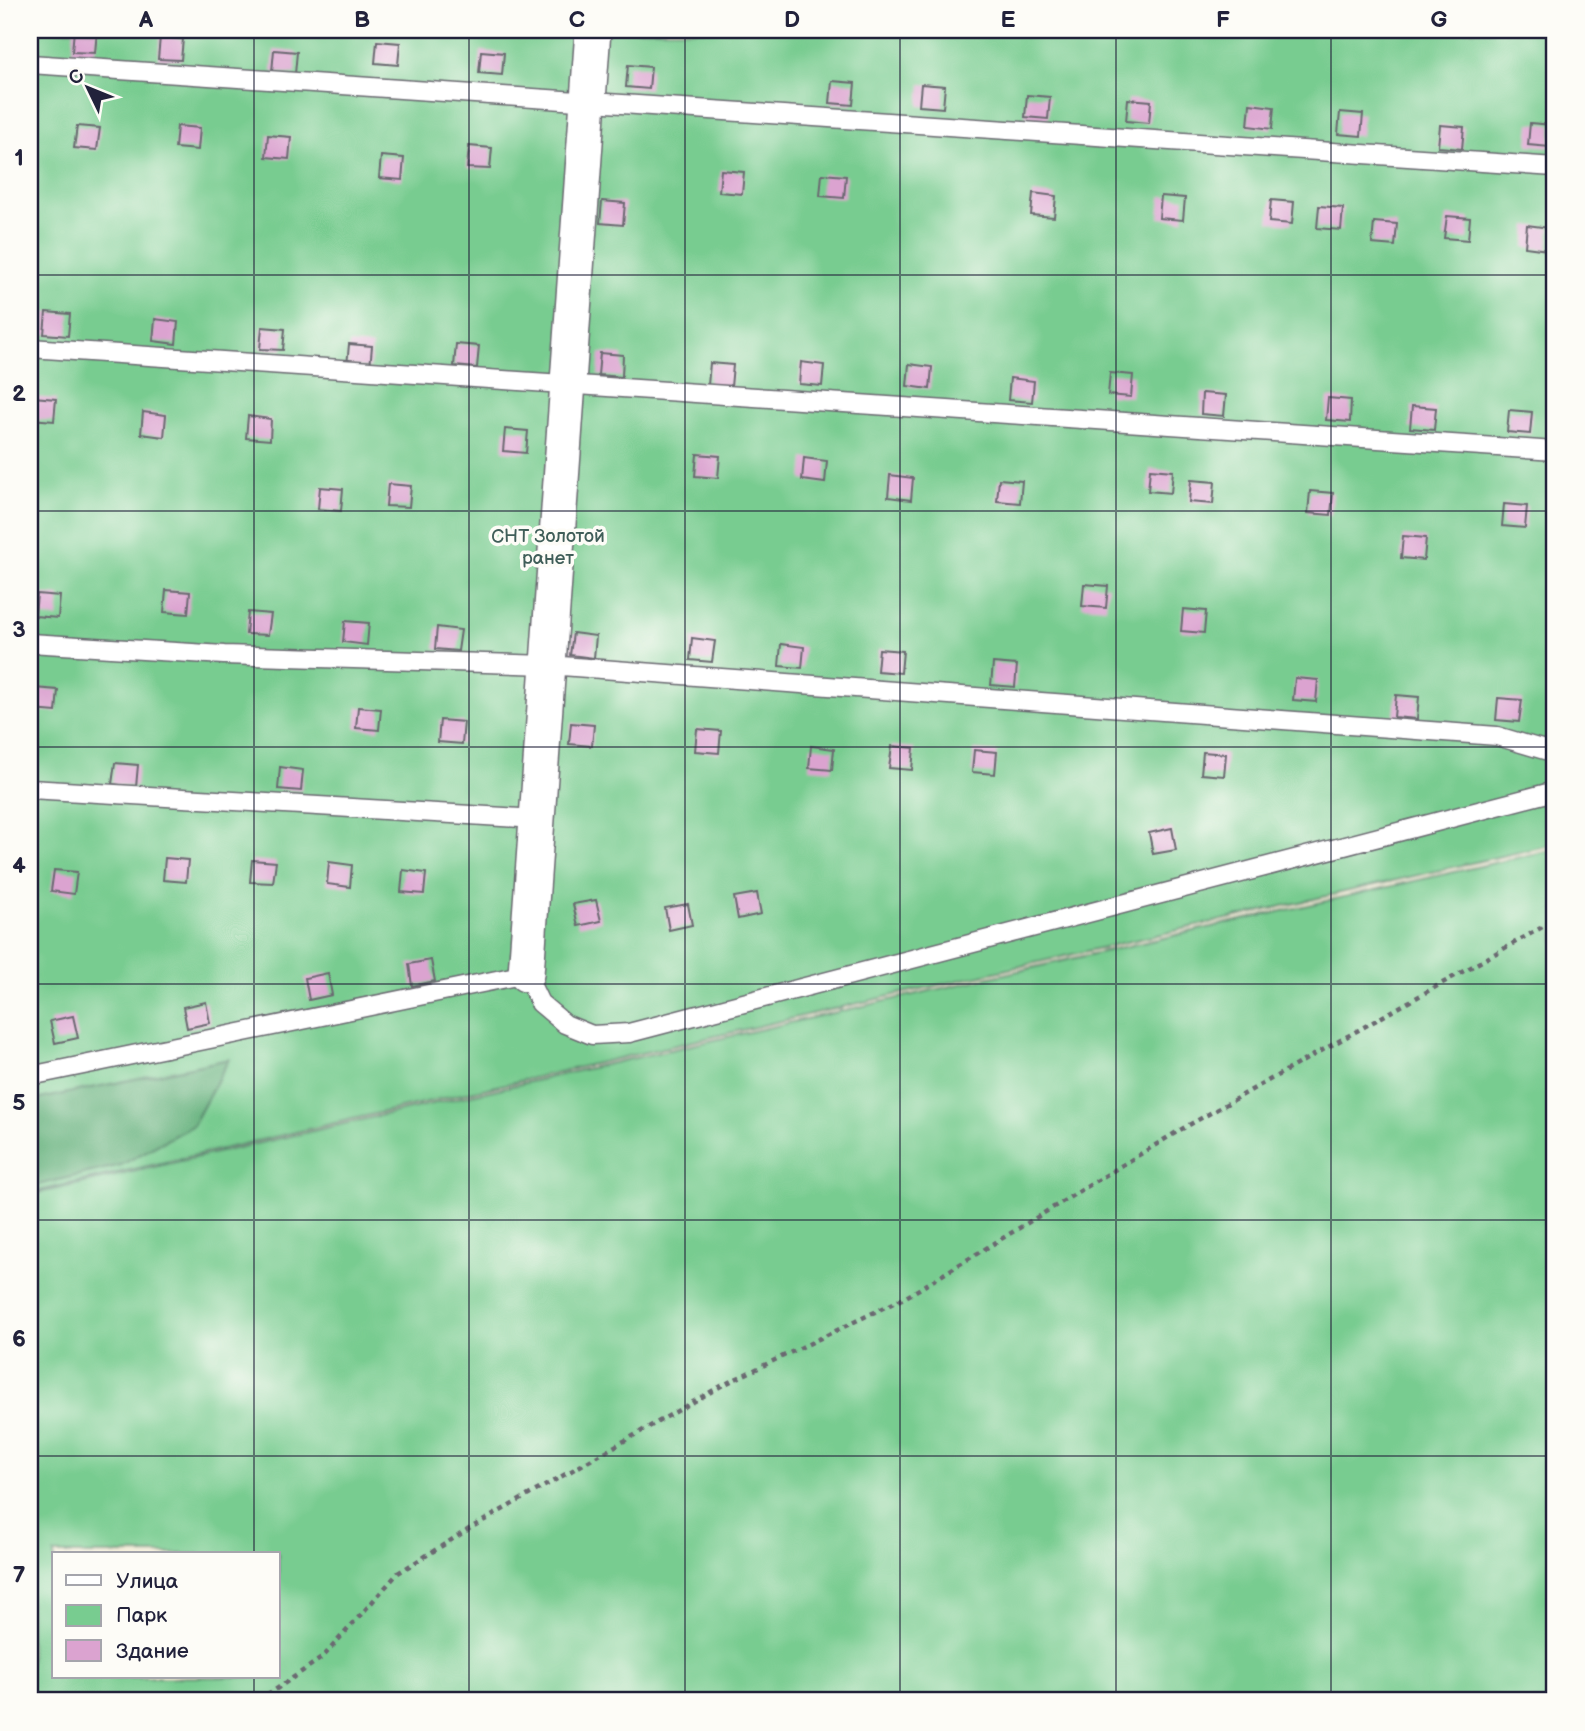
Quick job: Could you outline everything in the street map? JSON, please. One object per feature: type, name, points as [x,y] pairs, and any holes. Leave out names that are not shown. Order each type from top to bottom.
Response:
[{"type":"street","points":[[526,974],[593,30]]},
{"type":"lane","points":[[30,64],[1555,167]]},
{"type":"lane","points":[[30,348],[1555,451]]},
{"type":"lane","points":[[30,643],[224,654],[548,665],[1497,736],[1555,753]]},
{"type":"lane","points":[[30,789],[537,819]]},
{"type":"lane","points":[[30,1076],[526,974],[540,1003],[565,1024],[592,1035],[629,1033],[1555,791]]},
{"type":"path","points":[[259,1701],[323,1657],[398,1573],[474,1526],[723,1385],[906,1297],[1180,1130],[1555,920]]},
{"type":"green space","name":"СНТ Золотой ранет","points":[[30,30],[1555,30],[1555,844],[30,1193]]},
{"type":"green space","points":[[1555,849],[1555,1701],[30,1701],[30,1195]]},
{"type":"green space","points":[[229,1059],[193,1125],[121,1165],[38,1185],[30,1184],[30,1101]]},
{"type":"building","points":[[74,30],[97,31],[95,53],[72,52]]},
{"type":"building","points":[[160,37],[183,39],[181,60],[158,59]]},
{"type":"building","points":[[377,41],[400,43],[398,65],[375,63]]},
{"type":"building","points":[[274,50],[297,52],[295,74],[272,72]]},
{"type":"building","points":[[481,51],[504,53],[502,75],[479,73]]},
{"type":"building","points":[[628,65],[651,67],[649,89],[626,87]]},
{"type":"building","points":[[832,81],[855,83],[853,105],[830,103]]},
{"type":"building","points":[[921,84],[945,86],[943,108],[919,106]]},
{"type":"building","points":[[1027,95],[1050,97],[1048,119],[1025,117]]},
{"type":"building","points":[[1128,99],[1151,101],[1149,123],[1126,121]]},
{"type":"building","points":[[1250,104],[1274,107],[1272,129],[1248,126]]},
{"type":"building","points":[[1340,112],[1363,114],[1361,136],[1338,134]]},
{"type":"building","points":[[1530,123],[1552,125],[1550,147],[1528,145]]},
{"type":"building","points":[[1440,125],[1464,127],[1462,149],[1438,147]]},
{"type":"building","points":[[77,126],[100,128],[97,150],[74,148]]},
{"type":"building","points":[[177,126],[200,128],[198,150],[175,148]]},
{"type":"building","points":[[268,135],[291,137],[289,159],[266,157]]},
{"type":"building","points":[[469,146],[492,148],[490,169],[467,168]]},
{"type":"building","points":[[381,156],[404,158],[402,180],[379,178]]},
{"type":"building","points":[[721,170],[744,172],[742,194],[719,192]]},
{"type":"building","points":[[822,174],[846,176],[844,198],[820,196]]},
{"type":"building","points":[[1033,193],[1056,196],[1054,217],[1031,215]]},
{"type":"building","points":[[1161,196],[1185,198],[1183,220],[1159,218]]},
{"type":"building","points":[[1271,200],[1294,202],[1292,224],[1269,222]]},
{"type":"building","points":[[602,201],[625,203],[623,225],[600,223]]},
{"type":"building","points":[[1319,206],[1343,208],[1341,230],[1317,228]]},
{"type":"building","points":[[1447,216],[1470,218],[1468,240],[1444,238]]},
{"type":"building","points":[[1374,222],[1397,224],[1395,246],[1372,244]]},
{"type":"building","points":[[1527,225],[1550,228],[1548,250],[1525,247]]},
{"type":"building","points":[[46,312],[70,314],[68,336],[44,334]]},
{"type":"building","points":[[155,319],[178,322],[176,344],[153,341]]},
{"type":"building","points":[[262,327],[285,329],[283,350],[260,349]]},
{"type":"building","points":[[349,344],[372,346],[370,368],[347,366]]},
{"type":"building","points":[[456,344],[479,346],[477,368],[454,366]]},
{"type":"building","points":[[600,353],[623,355],[622,377],[598,375]]},
{"type":"building","points":[[801,362],[824,365],[822,386],[799,384]]},
{"type":"building","points":[[710,363],[733,365],[731,387],[708,385]]},
{"type":"building","points":[[909,364],[932,367],[930,389],[907,386]]},
{"type":"building","points":[[1110,373],[1133,375],[1131,397],[1108,395]]},
{"type":"building","points":[[1010,378],[1034,381],[1032,402],[1008,400]]},
{"type":"building","points":[[1202,393],[1226,395],[1224,416],[1201,414]]},
{"type":"building","points":[[33,397],[56,399],[54,421],[31,419]]},
{"type":"building","points":[[1328,398],[1351,400],[1350,422],[1326,420]]},
{"type":"building","points":[[1412,406],[1436,408],[1434,430],[1410,428]]},
{"type":"building","points":[[1509,410],[1532,412],[1530,434],[1507,432]]},
{"type":"building","points":[[143,412],[166,415],[164,437],[141,434]]},
{"type":"building","points":[[248,416],[271,419],[270,440],[246,438]]},
{"type":"building","points":[[505,429],[528,431],[526,453],[503,451]]},
{"type":"building","points":[[697,454],[720,456],[718,478],[695,476]]},
{"type":"building","points":[[804,458],[827,461],[825,483],[802,480]]},
{"type":"building","points":[[1150,469],[1173,471],[1171,493],[1148,491]]},
{"type":"building","points":[[890,475],[913,478],[911,500],[888,497]]},
{"type":"building","points":[[999,479],[1022,481],[1020,503],[997,501]]},
{"type":"building","points":[[1191,480],[1215,482],[1213,504],[1189,502]]},
{"type":"building","points":[[388,484],[411,486],[409,507],[386,506]]},
{"type":"building","points":[[320,487],[343,489],[341,511],[318,509]]},
{"type":"building","points":[[1310,491],[1333,493],[1331,515],[1308,513]]},
{"type":"building","points":[[1504,504],[1527,506],[1525,528],[1502,526]]},
{"type":"building","points":[[1403,536],[1426,538],[1424,560],[1401,558]]},
{"type":"building","points":[[1084,584],[1108,586],[1106,608],[1082,606]]},
{"type":"building","points":[[166,590],[190,592],[188,614],[164,612]]},
{"type":"building","points":[[37,594],[60,596],[58,618],[35,616]]},
{"type":"building","points":[[1183,609],[1206,611],[1204,633],[1181,631]]},
{"type":"building","points":[[248,612],[271,614],[268,635],[246,634]]},
{"type":"building","points":[[345,621],[369,623],[367,645],[343,642]]},
{"type":"building","points":[[437,627],[461,630],[458,651],[435,649]]},
{"type":"building","points":[[573,633],[596,636],[594,658],[570,655]]},
{"type":"building","points":[[692,638],[715,641],[712,662],[690,660]]},
{"type":"building","points":[[781,644],[804,647],[802,668],[779,666]]},
{"type":"building","points":[[879,649],[903,651],[901,673],[877,671]]},
{"type":"building","points":[[993,663],[1017,665],[1015,687],[991,685]]},
{"type":"building","points":[[1295,678],[1318,680],[1316,702],[1293,700]]},
{"type":"building","points":[[35,688],[58,690],[56,712],[33,710]]},
{"type":"building","points":[[1396,695],[1419,697],[1417,719],[1394,717]]},
{"type":"building","points":[[1498,698],[1522,700],[1519,722],[1496,720]]},
{"type":"building","points":[[358,707],[381,709],[379,730],[356,728]]},
{"type":"building","points":[[440,720],[464,722],[462,744],[438,742]]},
{"type":"building","points":[[571,723],[594,725],[592,746],[569,744]]},
{"type":"building","points":[[697,729],[721,731],[719,753],[695,751]]},
{"type":"building","points":[[811,746],[834,749],[832,770],[809,768]]},
{"type":"building","points":[[892,746],[914,748],[912,770],[889,768]]},
{"type":"building","points":[[974,750],[997,752],[995,774],[972,772]]},
{"type":"building","points":[[1203,752],[1226,754],[1224,776],[1201,774]]},
{"type":"building","points":[[115,763],[138,765],[136,787],[112,784]]},
{"type":"building","points":[[280,767],[303,770],[301,791],[278,789]]},
{"type":"building","points":[[1172,828],[1176,850],[1153,854],[1149,833]]},
{"type":"building","points":[[165,858],[188,860],[186,882],[163,880]]},
{"type":"building","points":[[252,860],[276,862],[273,883],[250,882]]},
{"type":"building","points":[[329,862],[352,865],[350,887],[327,884]]},
{"type":"building","points":[[54,870],[77,872],[74,894],[51,891]]},
{"type":"building","points":[[403,870],[426,873],[424,894],[401,892]]},
{"type":"building","points":[[757,893],[761,914],[738,919],[734,897]]},
{"type":"building","points":[[596,900],[601,921],[578,926],[573,904]]},
{"type":"building","points":[[688,904],[692,925],[669,930],[665,908]]},
{"type":"building","points":[[431,960],[435,981],[412,986],[409,964]]},
{"type":"building","points":[[328,973],[332,995],[309,1000],[305,978]]},
{"type":"building","points":[[206,1002],[210,1023],[187,1028],[183,1007]]},
{"type":"building","points":[[73,1016],[78,1038],[55,1043],[50,1021]]}]
